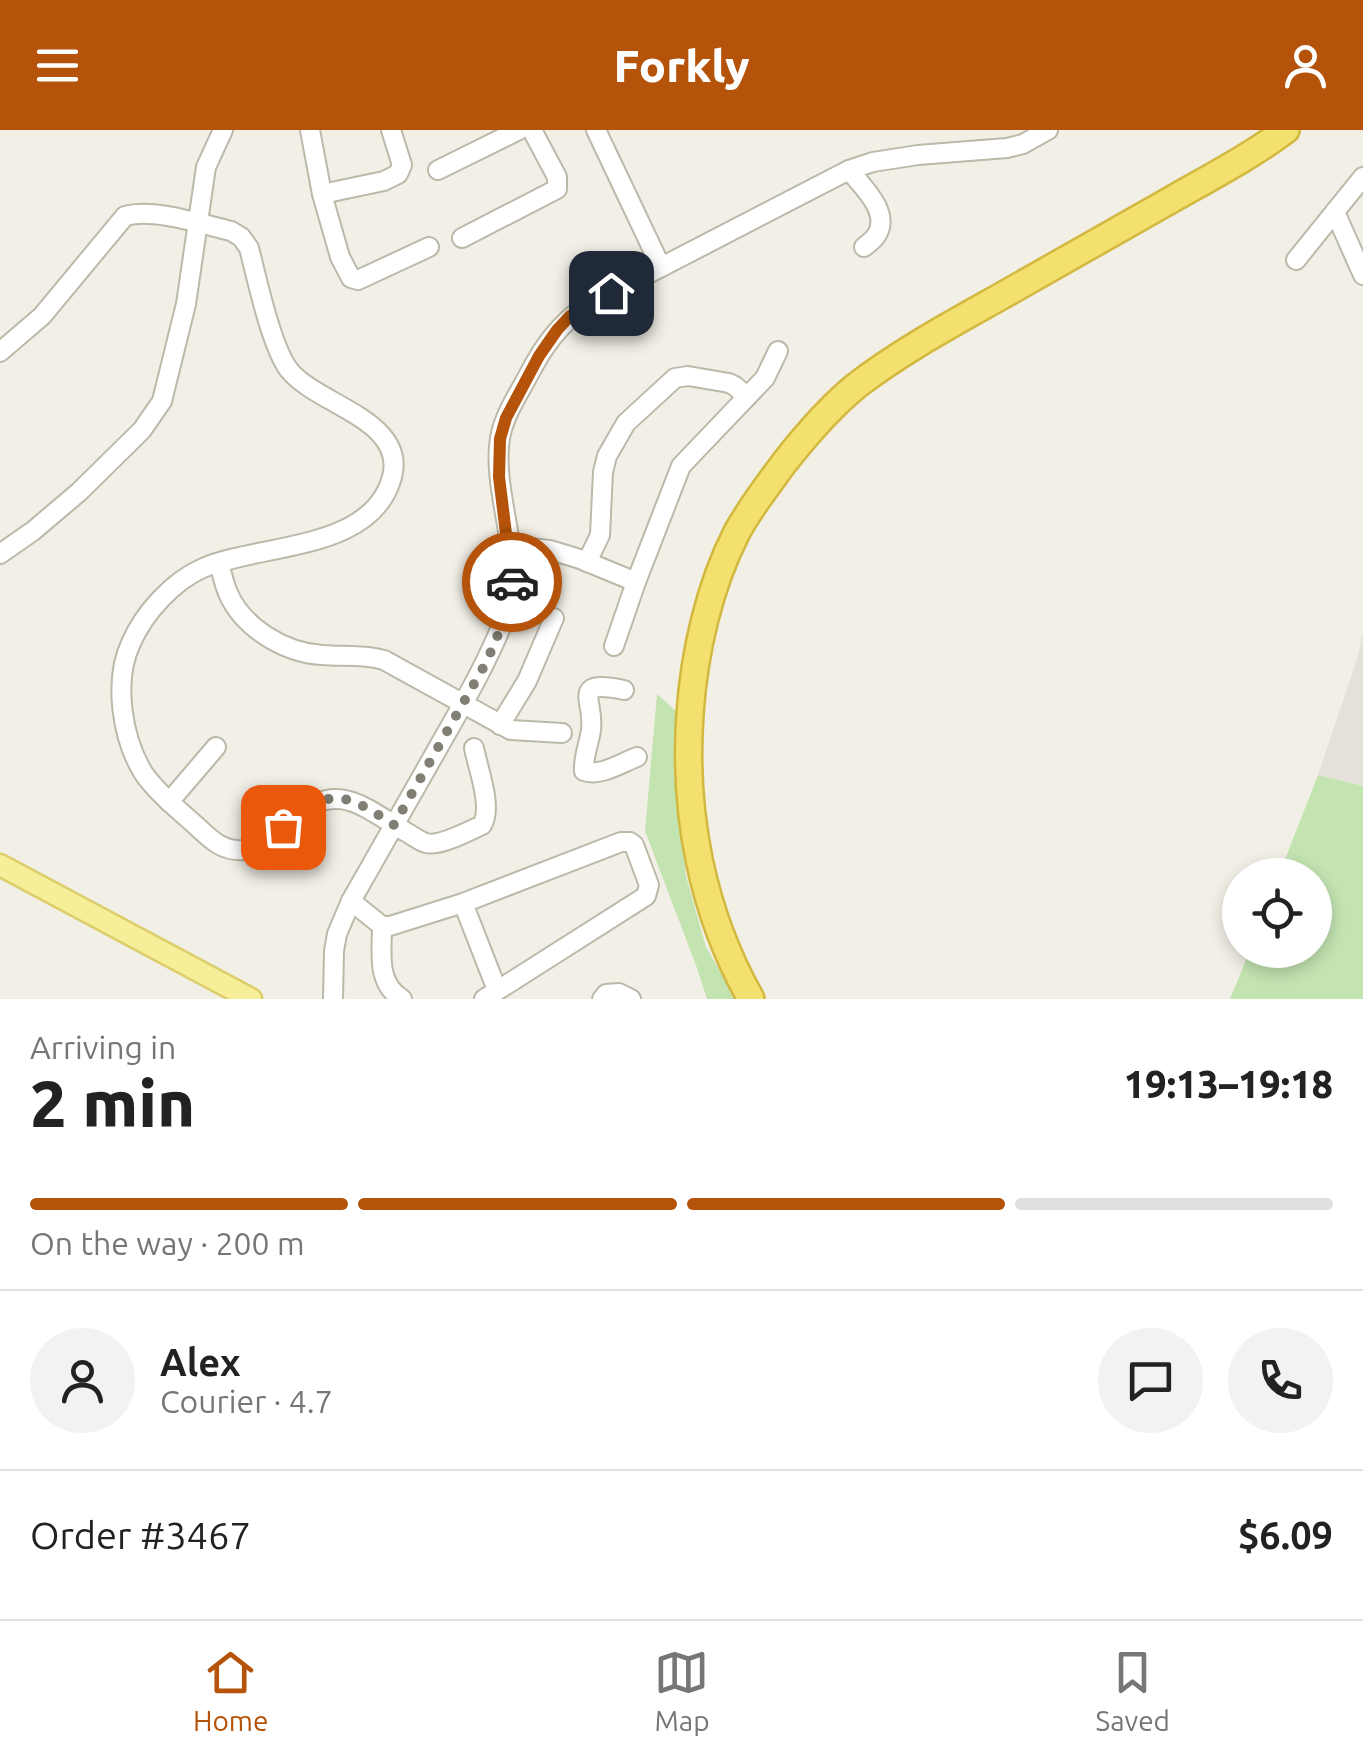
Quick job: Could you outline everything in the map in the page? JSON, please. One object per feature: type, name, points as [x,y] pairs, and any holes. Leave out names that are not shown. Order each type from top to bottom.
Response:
[{"type":"highway","points":[[751,999],[726,950],[700,874],[689,786],[688,741],[696,662],[720,575],[737,533],[762,492],[826,413],[885,366],[1226,169],[1286,130]]},
{"type":"main road","points":[[0,865],[250,999]]},
{"type":"street","points":[[0,554],[79,492],[142,430],[162,401],[186,304],[206,168],[224,130]]},
{"type":"street","points":[[322,194],[384,181],[398,174],[402,165],[392,130]]},
{"type":"street","points":[[596,130],[661,266]]},
{"type":"street","points":[[333,999],[337,934],[351,901],[487,661],[509,608],[512,576],[499,477],[500,439],[506,418],[557,330],[570,316],[661,266],[849,170],[918,154],[1007,148],[1048,130]]},
{"type":"street","points":[[315,131],[322,194],[340,257],[351,278],[358,280],[429,247]]},
{"type":"street","points":[[438,170],[519,131],[558,178],[557,189],[462,238]]},
{"type":"street","points":[[849,170],[875,202],[880,221],[876,236],[864,248]]},
{"type":"street","points":[[1296,260],[1363,177]]},
{"type":"street","points":[[1335,212],[1363,274]]},
{"type":"street","points":[[0,352],[42,316],[125,216],[158,215],[230,231],[241,238],[249,248],[276,346],[290,370],[313,390],[372,424],[392,455],[393,474],[384,495],[368,515],[350,528],[202,568],[159,602],[132,640],[122,670],[122,700],[136,758],[169,802],[217,845],[246,850],[262,846],[304,808],[322,799],[349,800],[431,844],[482,825],[488,816],[474,748]]},
{"type":"street","points":[[614,646],[681,466],[766,378],[778,352]]},
{"type":"street","points":[[587,562],[600,535],[602,472],[626,424],[670,380],[679,376],[729,383],[747,398]]},
{"type":"street","points":[[509,546],[550,550],[636,582]]},
{"type":"street","points":[[218,563],[229,596],[240,612],[267,637],[300,652],[384,660],[511,730],[558,733],[562,727],[591,716]]},
{"type":"street","points":[[500,725],[527,681],[554,618]]},
{"type":"street","points":[[624,690],[601,685],[591,690],[588,697],[592,726],[584,771],[598,772],[637,757]]},
{"type":"street","points":[[169,802],[216,747]]},
{"type":"street","points":[[351,901],[382,926],[401,924],[620,842],[630,842],[639,855],[649,885],[646,896],[491,994],[463,903]]},
{"type":"street","points":[[382,926],[383,977],[391,992],[402,999]]},
{"type":"street","points":[[602,999],[614,992],[631,999]]},
{"type":"shaded area","points":[[1363,632],[1363,786],[1318,775]]},
{"type":"green space","points":[[657,694],[676,711],[675,789],[686,876],[706,947],[736,999],[707,999],[645,831]]},
{"type":"green space","points":[[1318,775],[1363,786],[1363,999],[1230,999],[1243,968],[1332,968],[1332,858],[1286,858]]},
{"type":"way so far","points":[[283,827],[312,803],[336,798],[363,806],[394,825],[487,661],[509,608],[512,582]]},
{"type":"route","points":[[512,582],[499,477],[500,439],[506,418],[557,330],[570,316],[611,293]]}]
